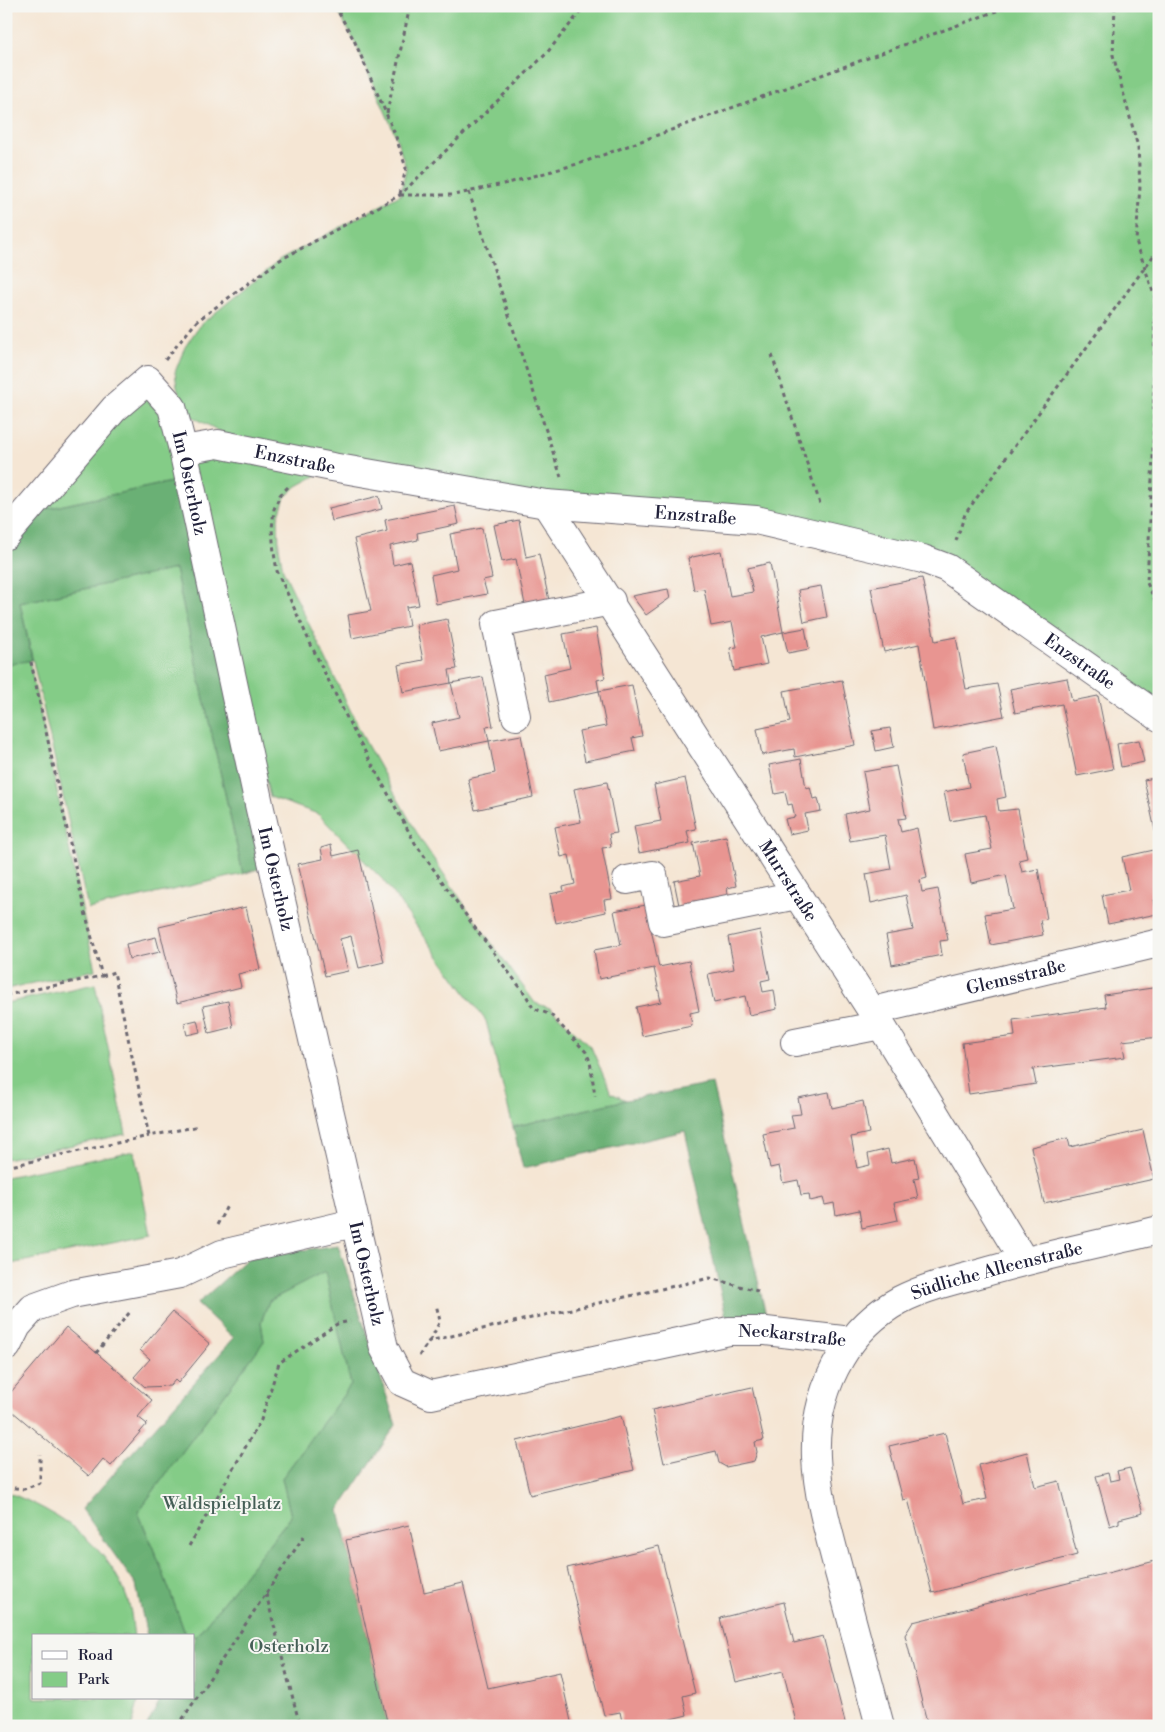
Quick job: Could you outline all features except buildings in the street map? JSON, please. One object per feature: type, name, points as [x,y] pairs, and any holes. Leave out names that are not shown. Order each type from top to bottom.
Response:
[{"type":"street","name":"Im Osterholz","points":[[148,380],[172,407],[184,450],[262,818],[375,1315],[384,1348],[402,1382]]},
{"type":"street","points":[[6,535],[114,409],[148,380]]},
{"type":"street","name":"Enzstraße","points":[[184,450],[218,444],[315,464],[558,505],[756,520],[923,559],[947,568],[1159,717]]},
{"type":"street","name":"Murrstraße","points":[[558,505],[610,601],[876,1018],[1024,1261]]},
{"type":"street","points":[[516,716],[496,624],[610,601]]},
{"type":"street","points":[[627,880],[653,875],[663,922],[798,895]]},
{"type":"street","name":"Glemsstraße","points":[[795,1042],[876,1018],[1159,943]]},
{"type":"street","points":[[7,1346],[17,1326],[33,1308],[72,1294],[180,1274],[222,1254],[354,1223]]},
{"type":"street","name":"Südliche Alleenstraße","points":[[851,1341],[866,1323],[902,1299],[955,1280],[1024,1261],[1159,1230]]},
{"type":"street","name":"Neckarstraße","points":[[402,1382],[432,1395],[729,1330],[766,1331],[851,1341],[832,1373],[820,1400],[814,1442],[815,1469],[828,1531],[880,1726]]},
{"type":"path","points":[[335,6],[354,40],[386,114],[406,168],[400,195]]},
{"type":"path","points":[[386,114],[410,6]]},
{"type":"path","points":[[148,380],[197,321],[280,260],[400,195],[546,54],[585,6]]},
{"type":"path","points":[[400,195],[454,195],[581,163],[1010,6]]},
{"type":"path","points":[[1115,6],[1113,55],[1138,146],[1140,186],[1136,242],[1155,298],[1153,457],[1147,583],[1159,609]]},
{"type":"path","points":[[469,192],[558,505]]},
{"type":"path","points":[[947,568],[965,514],[1159,248]]},
{"type":"path","points":[[772,355],[831,538]]},
{"type":"path","points":[[315,464],[280,495],[274,510],[272,529],[274,553],[283,584],[351,726],[415,843],[475,928],[526,995],[533,1008],[551,1015],[586,1052],[590,1061],[595,1096]]},
{"type":"path","points":[[31,662],[84,908],[102,976]]},
{"type":"path","points":[[6,995],[114,972],[149,1136]]},
{"type":"path","points":[[6,1166],[199,1126]]},
{"type":"path","points":[[429,1341],[710,1278],[761,1292]]},
{"type":"path","points":[[96,1353],[141,1299],[142,1281]]},
{"type":"path","points":[[402,1382],[429,1341],[440,1320],[436,1304]]},
{"type":"path","points":[[189,1546],[261,1420],[279,1362],[337,1324],[375,1315]]},
{"type":"path","points":[[6,1487],[24,1490],[40,1483],[40,1454]]},
{"type":"path","points":[[178,1726],[306,1533]]},
{"type":"path","points":[[266,1594],[300,1726]]},
{"type":"green space","points":[[335,6],[1159,6],[1159,717],[947,568],[756,520],[546,504],[232,438],[193,417],[182,404],[175,372],[185,347],[199,326],[280,260],[400,195],[406,168],[395,134],[354,40]]},
{"type":"green space","points":[[148,380],[184,449],[332,467],[297,486],[285,497],[278,518],[279,547],[283,570],[366,743],[421,840],[474,919],[535,1003],[550,1008],[591,1047],[611,1093],[626,1100],[513,1127],[486,1021],[383,880],[318,814],[270,797],[190,478],[27,513]]},
{"type":"green space","points":[[190,478],[273,864],[243,874],[175,569],[20,603],[32,660],[6,665],[6,535],[27,513]]},
{"type":"green space","points":[[175,569],[243,874],[88,909],[20,603]]},
{"type":"green space","points":[[29,660],[95,970],[6,989],[6,665]]},
{"type":"green space","points":[[95,984],[126,1134],[6,1159],[6,1003]]},
{"type":"green space","points":[[712,1084],[770,1332],[729,1331],[685,1131],[523,1168],[513,1127],[626,1100]]},
{"type":"green space","points":[[134,1151],[151,1235],[6,1265],[6,1177]]},
{"type":"green space","name":"Osterholz","points":[[338,1245],[396,1425],[339,1510],[388,1726],[147,1726],[160,1700],[195,1700],[195,1638],[291,1516],[282,1478],[351,1385],[325,1272],[269,1301],[261,1322],[264,1341],[138,1512],[185,1634],[147,1634],[136,1585],[82,1509],[234,1338],[197,1304],[248,1258]]},
{"type":"green space","name":"Waldspielplatz","points":[[325,1271],[351,1385],[282,1478],[291,1516],[195,1638],[195,1634],[185,1634],[138,1512],[264,1341],[261,1322],[269,1301]]},
{"type":"green space","points":[[6,1492],[45,1509],[63,1520],[95,1547],[109,1563],[120,1581],[132,1618],[134,1634],[32,1634],[32,1700],[138,1700],[132,1726],[6,1726]]}]
